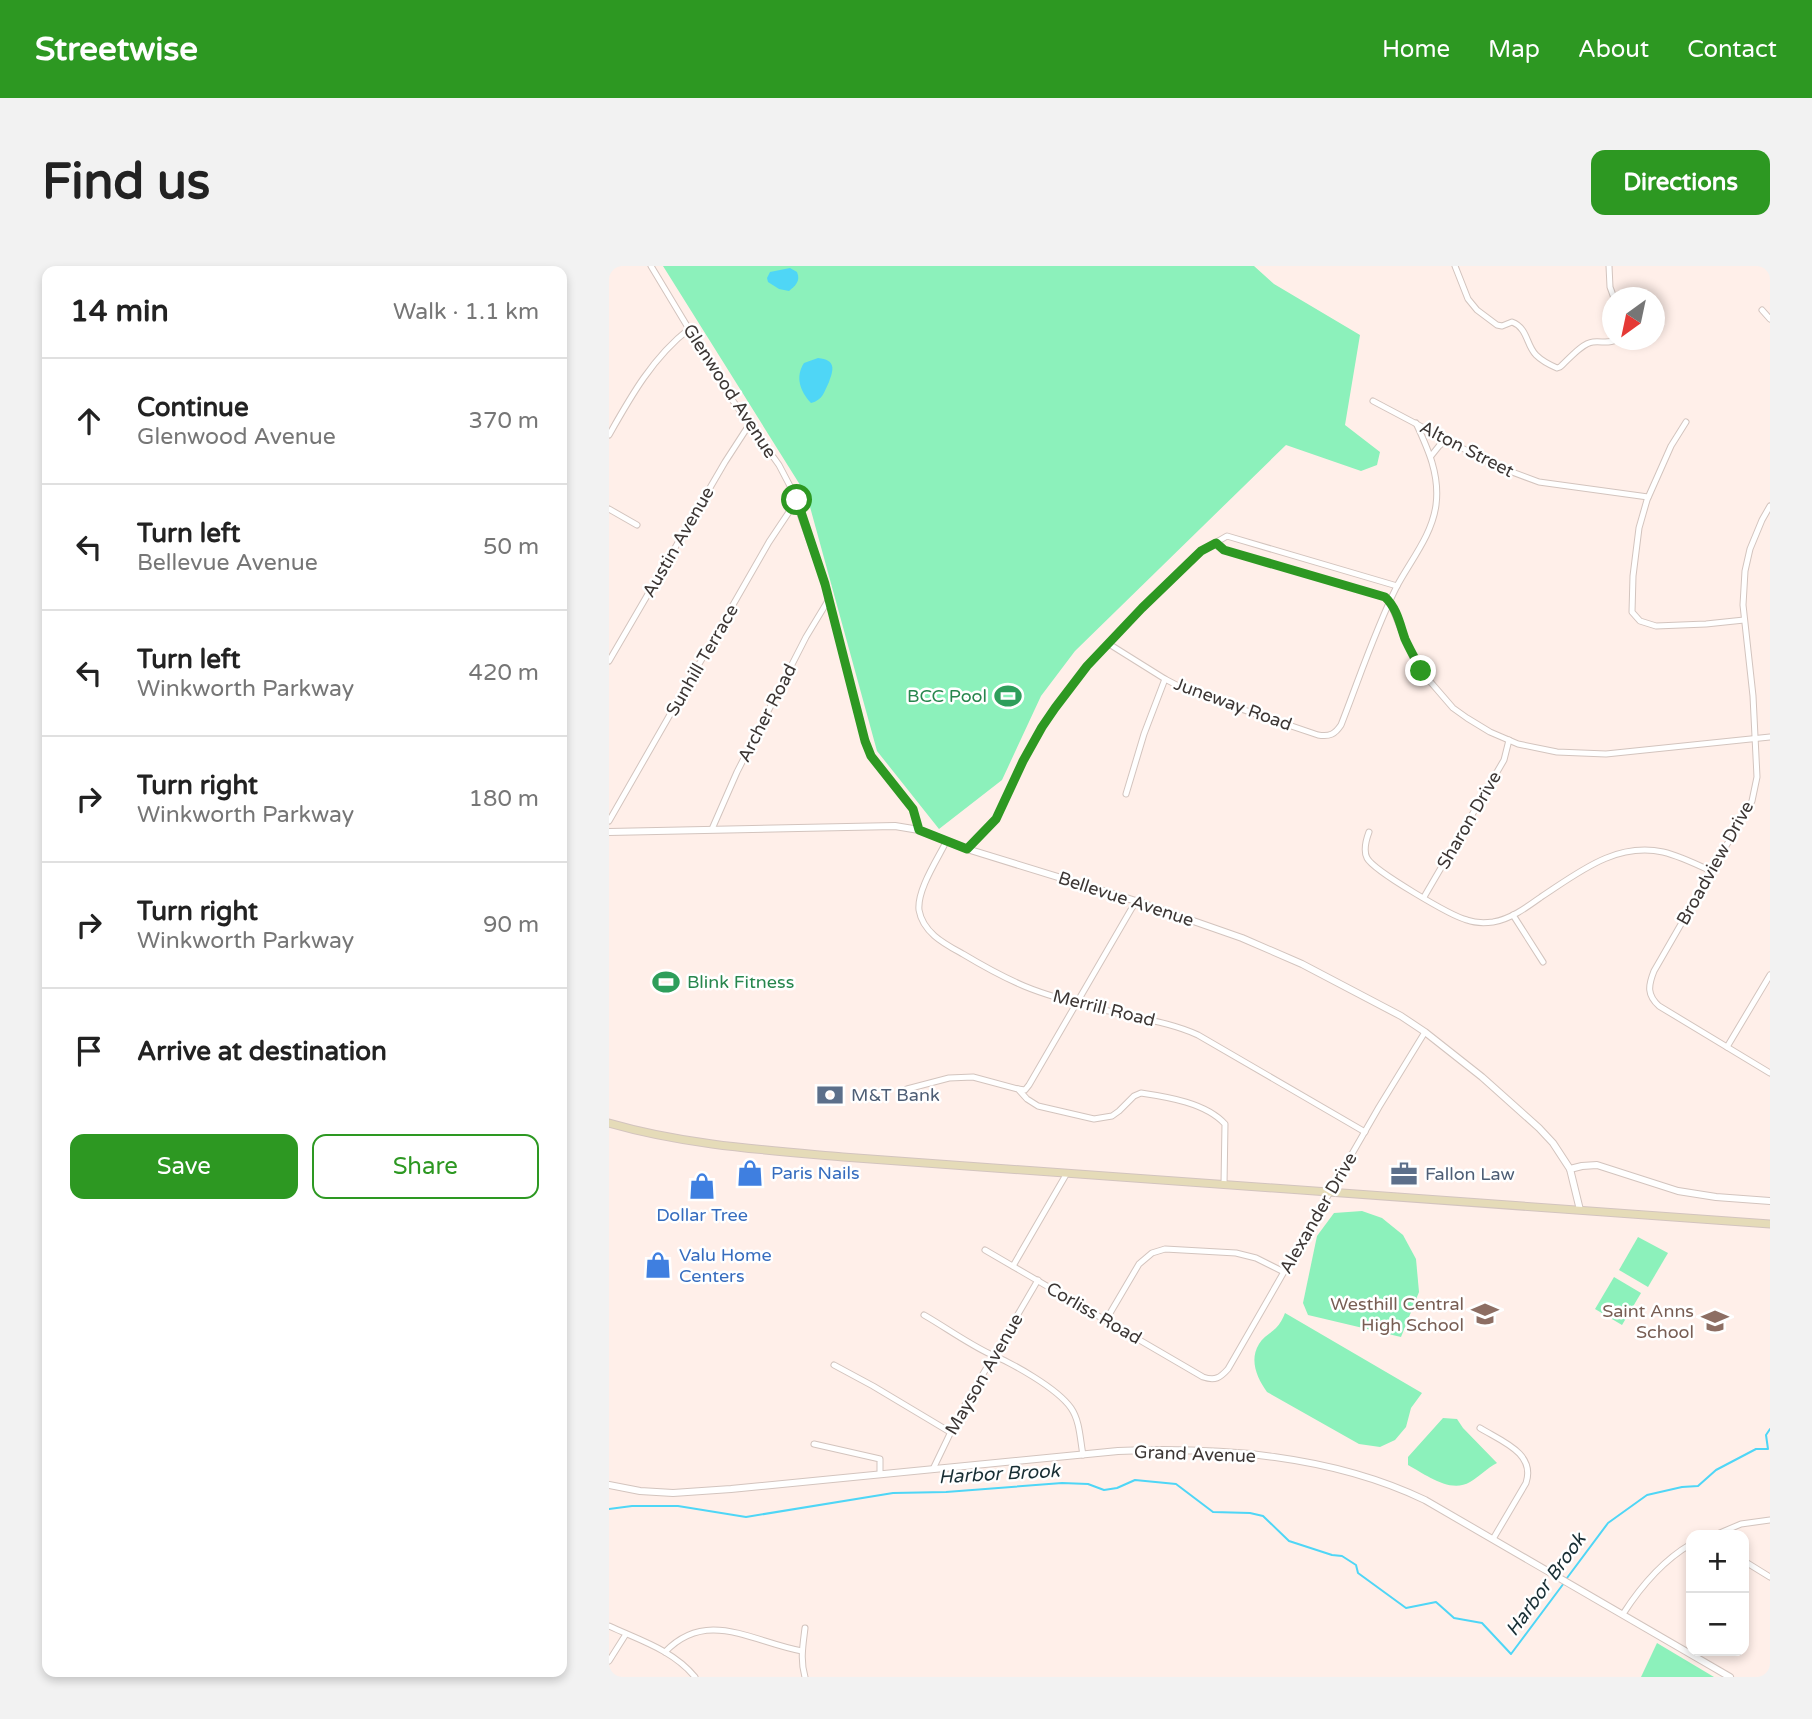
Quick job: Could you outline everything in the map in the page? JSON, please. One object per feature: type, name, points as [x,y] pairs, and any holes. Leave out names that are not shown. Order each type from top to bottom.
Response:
[{"type":"main road","points":[[609,1123],[665,1136],[728,1146],[980,1168],[1770,1224]]},
{"type":"street","name":"Glenwood Avenue","points":[[651,266],[728,394],[779,465],[797,500],[829,599],[865,741],[871,756],[913,809],[919,830]]},
{"type":"street","points":[[1455,266],[1468,299],[1477,310],[1497,325],[1512,322],[1521,326],[1535,355],[1557,368],[1587,344],[1602,343]]},
{"type":"street","points":[[1609,266],[1610,287]]},
{"type":"street","points":[[1762,310],[1770,319]]},
{"type":"street","points":[[609,435],[653,365],[667,348],[689,329]]},
{"type":"street","name":"Alton Street","points":[[1373,401],[1496,466],[1539,482],[1648,497]]},
{"type":"street","points":[[1686,422],[1671,446],[1648,497],[1639,528],[1632,612],[1644,623],[1656,626],[1744,620]]},
{"type":"street","points":[[1390,602],[1426,536],[1436,503],[1431,456],[1416,423]]},
{"type":"street","name":"Austin Avenue","points":[[609,662],[718,474],[750,425]]},
{"type":"street","points":[[1431,456],[1447,439]]},
{"type":"street","name":"Sunhill Terrace","points":[[609,821],[768,542],[797,500]]},
{"type":"street","name":"Broadview Drive","points":[[1727,1047],[1659,1006],[1650,995],[1649,988],[1654,971],[1752,801],[1757,777],[1743,604],[1745,571],[1754,538],[1770,506]]},
{"type":"street","points":[[609,509],[637,525]]},
{"type":"street","points":[[967,849],[996,819],[1023,761],[1055,708],[1087,666],[1201,551],[1227,536],[1397,586]]},
{"type":"street","points":[[1216,543],[1224,550],[1385,597],[1390,602],[1421,671],[1432,685],[1453,708],[1467,718],[1518,744],[1557,752],[1606,754],[1770,737]]},
{"type":"street","name":"Archer Road","points":[[712,830],[737,772],[806,637],[829,599]]},
{"type":"street","name":"Juneway Road","points":[[1109,644],[1188,691],[1330,736],[1336,733],[1341,725],[1390,602]]},
{"type":"street","points":[[1126,794],[1144,734],[1165,679]]},
{"type":"street","name":"Sharon Drive","points":[[1424,897],[1504,760],[1509,740]]},
{"type":"street","name":"Bellevue Avenue","points":[[609,832],[895,826],[919,830],[946,842],[1136,901],[1237,936],[1302,964],[1426,1032],[1482,1077],[1552,1143],[1570,1169],[1580,1210]]},
{"type":"street","points":[[1369,832],[1365,851],[1368,859],[1383,873],[1469,921],[1495,922],[1513,915],[1595,862],[1626,852],[1663,852],[1689,860],[1713,872]]},
{"type":"street","name":"Merrill Road","points":[[946,842],[919,901],[921,915],[930,933],[997,974],[1036,991],[1177,1025],[1365,1132]]},
{"type":"street","points":[[907,1089],[933,1081],[965,1076],[1025,1090],[1136,901]]},
{"type":"street","points":[[1513,915],[1543,962]]},
{"type":"street","points":[[1770,975],[1727,1047],[1770,1073]]},
{"type":"street","name":"Alexander Drive","points":[[1203,1377],[1216,1379],[1228,1369],[1426,1032]]},
{"type":"street","points":[[1018,1088],[1027,1100],[1038,1106],[1094,1119],[1112,1116],[1141,1093],[1210,1112],[1225,1124],[1224,1184]]},
{"type":"street","points":[[1570,1169],[1597,1165],[1678,1191],[1770,1202]]},
{"type":"street","points":[[1013,1266],[1067,1173]]},
{"type":"street","points":[[1106,1320],[1139,1264],[1152,1253],[1164,1249],[1236,1253],[1256,1258],[1284,1272]]},
{"type":"street","name":"Corliss Road","points":[[985,1251],[1203,1377]]},
{"type":"street","name":"Mayson Avenue","points":[[933,1469],[950,1433],[1038,1280]]},
{"type":"street","points":[[924,1315],[1016,1366],[1057,1393],[1070,1406],[1076,1417],[1083,1455]]},
{"type":"street","points":[[834,1365],[950,1433]]},
{"type":"street","points":[[1480,1428],[1526,1460],[1529,1474],[1493,1539]]},
{"type":"street","points":[[814,1444],[880,1459],[880,1474]]},
{"type":"street","name":"Grand Avenue","points":[[609,1485],[640,1491],[673,1493],[1118,1451],[1184,1450],[1313,1463],[1347,1470],[1409,1492],[1730,1677]]},
{"type":"street","points":[[1727,1530],[1741,1524],[1770,1520]]},
{"type":"street","points":[[1623,1614],[1655,1572],[1686,1548]]},
{"type":"street","points":[[1749,1564],[1770,1577]]},
{"type":"street","points":[[609,1626],[665,1652],[685,1665],[695,1677]]},
{"type":"street","points":[[805,1628],[801,1651],[805,1677]]},
{"type":"street","points":[[665,1652],[679,1639],[706,1629],[724,1630],[781,1648],[801,1651]]},
{"type":"street","points":[[609,1661],[626,1634]]},
{"type":"green space","points":[[663,266],[1254,266],[1274,284],[1360,335],[1345,425],[1380,452],[1377,465],[1361,471],[1286,445],[1075,651],[1041,696],[1002,780],[939,829],[877,751],[807,496]]},
{"type":"green space","points":[[1362,1211],[1382,1218],[1403,1235],[1416,1259],[1419,1292],[1401,1337],[1308,1315],[1303,1303],[1317,1236],[1334,1213]]},
{"type":"green space","points":[[1638,1237],[1668,1253],[1648,1287],[1619,1270]]},
{"type":"green space","points":[[1614,1277],[1641,1293],[1622,1325],[1595,1309]]},
{"type":"green space","points":[[1285,1313],[1422,1393],[1411,1408],[1406,1427],[1395,1440],[1380,1447],[1359,1444],[1267,1392],[1257,1375],[1256,1350]]},
{"type":"green space","points":[[1443,1418],[1457,1419],[1497,1463],[1470,1482],[1454,1486],[1408,1465],[1408,1457]]},
{"type":"green space","points":[[1657,1643],[1714,1677],[1641,1677]]},
{"type":"water","points":[[790,268],[797,272],[798,281],[789,291],[779,289],[768,282],[770,272]]},
{"type":"water","points":[[818,358],[831,363],[832,373],[823,395],[811,403],[804,394],[799,379],[804,363]]},
{"type":"waterway","name":"Harbor Brook","points":[[1567,1578],[1608,1523],[1647,1495],[1698,1486],[1716,1470],[1756,1449],[1768,1449],[1766,1435],[1770,1429]]},
{"type":"waterway","name":"Harbor Brook","points":[[609,1509],[678,1506],[746,1517],[893,1493],[946,1492],[1062,1483],[1088,1484],[1104,1490],[1135,1480],[1176,1484],[1213,1512],[1263,1516],[1289,1541],[1342,1556],[1356,1565],[1358,1573],[1406,1608],[1436,1602],[1454,1618],[1482,1623],[1511,1654],[1564,1583]]},
{"type":"place","name":"BCC Pool","points":[[1008,696]]},
{"type":"place","name":"Blink Fitness","points":[[666,982]]},
{"type":"place","name":"M&T Bank","points":[[830,1095]]},
{"type":"place","name":"Paris Nails","points":[[750,1173]]},
{"type":"place","name":"Fallon Law","points":[[1404,1174]]},
{"type":"place","name":"Dollar Tree","points":[[702,1186]]},
{"type":"place","name":"Valu Home Centers","points":[[658,1265]]},
{"type":"place","name":"Westhill Central High School","points":[[1485,1314]]},
{"type":"place","name":"Saint Anns School","points":[[1715,1321]]},
{"type":"route","points":[[797,500],[825,584],[871,756],[913,809],[919,830],[967,849],[996,819],[1042,727],[1087,666],[1201,551],[1216,543],[1224,550],[1385,597],[1394,610],[1421,671]]}]
